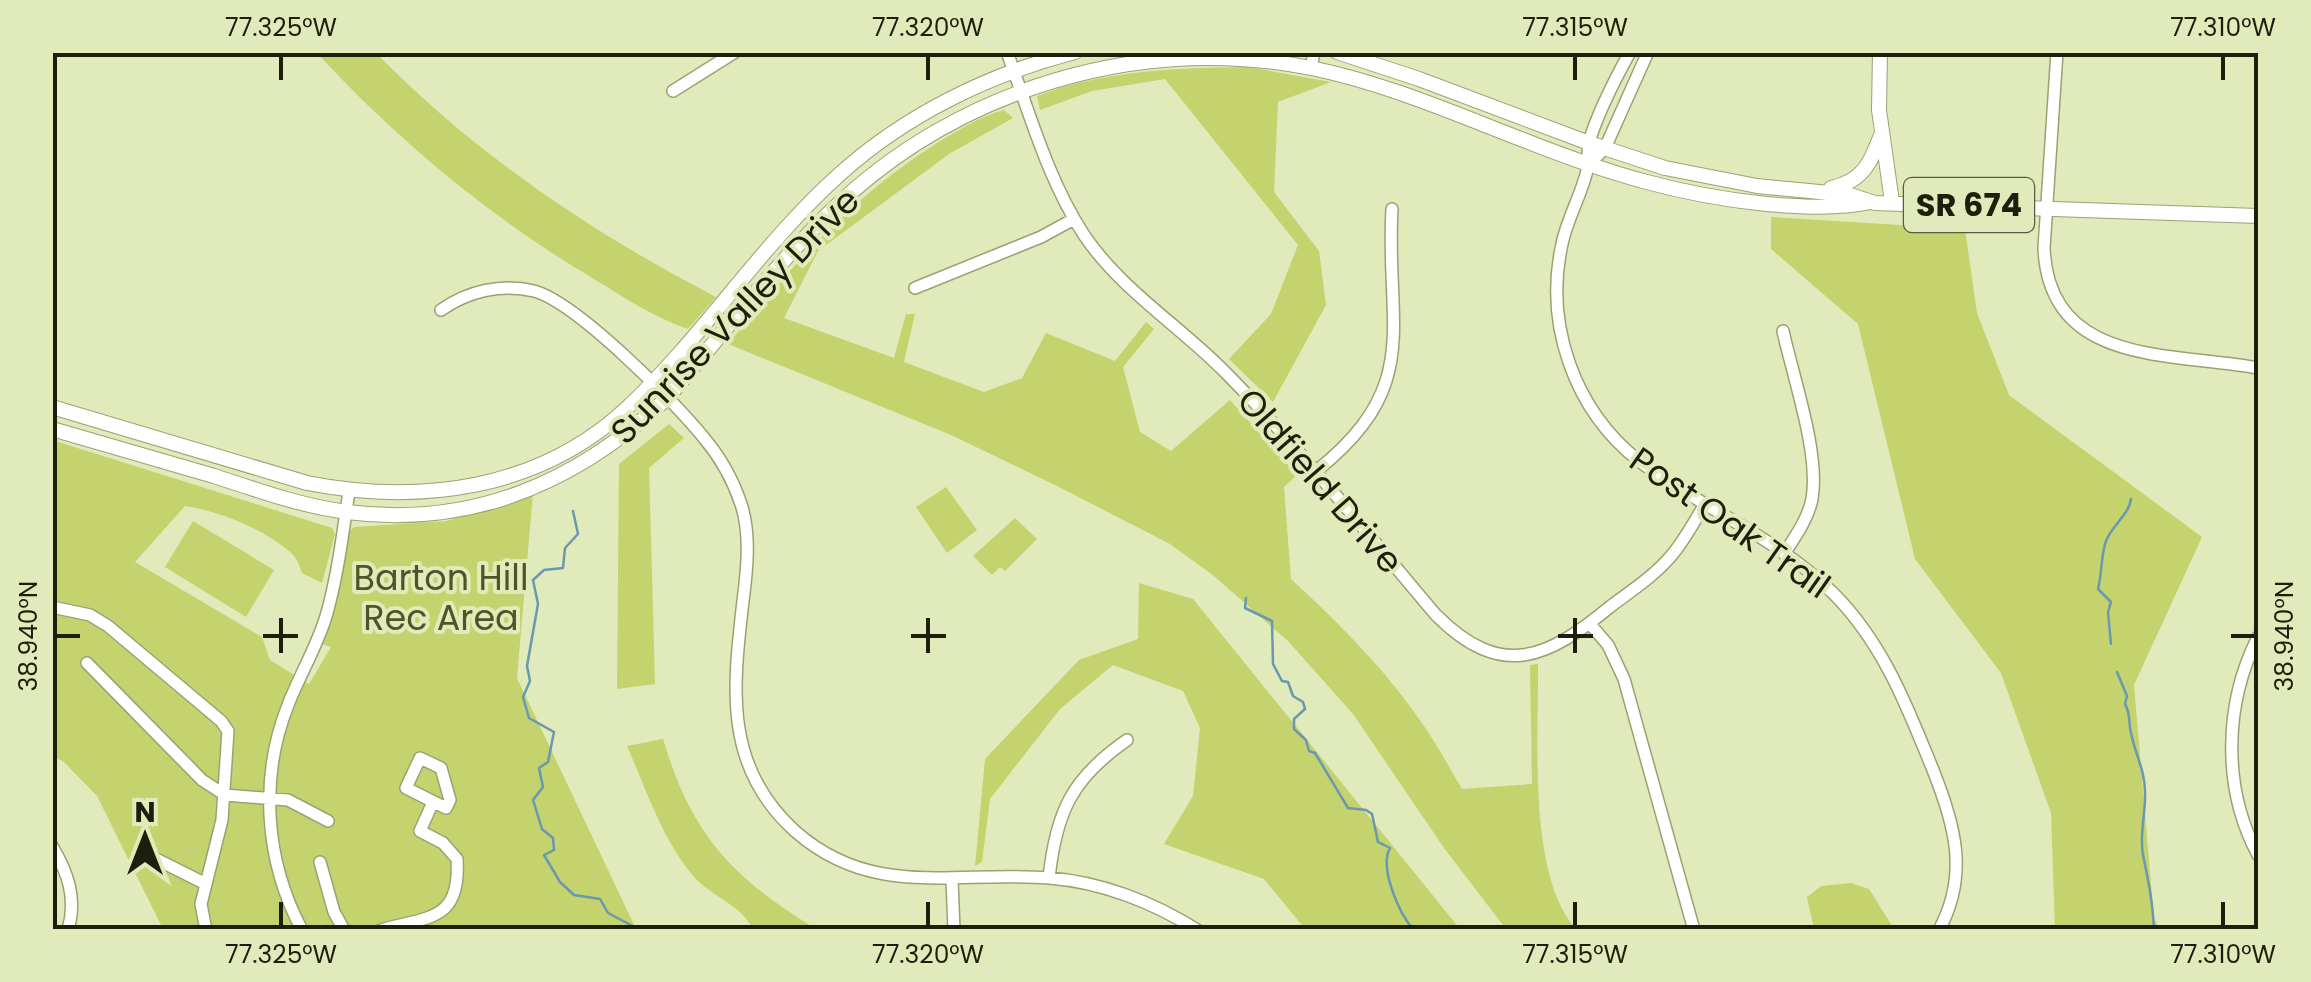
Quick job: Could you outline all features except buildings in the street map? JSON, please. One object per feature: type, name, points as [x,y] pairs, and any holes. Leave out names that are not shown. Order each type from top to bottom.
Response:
[{"type":"main road","name":"Sunrise Valley Drive","points":[[52,407],[307,483],[348,491],[427,493],[510,475],[564,452],[627,408],[786,229],[842,172],[920,116],[1014,72],[1075,52]]},
{"type":"main road","name":"Sunrise Valley Drive","points":[[1337,52],[1666,168],[1724,180],[1850,194],[1871,202]]},
{"type":"main road","name":"SR 674","points":[[1880,52],[1881,134],[1892,202],[2258,216]]},
{"type":"main road","name":"Sunrise Valley Drive","points":[[52,429],[284,498],[346,512],[450,511],[528,491],[599,455],[666,399],[813,230],[870,177],[948,124],[1021,90],[1083,72],[1170,59],[1312,60],[1656,187],[1736,202],[1809,207],[1892,202]]},
{"type":"main road","points":[[1810,190],[1841,186],[1863,174],[1881,134]]},
{"type":"street","points":[[673,91],[735,52]]},
{"type":"street","name":"Oldfield Drive","points":[[1007,52],[1051,171],[1074,219],[1124,282],[1225,372],[1436,615],[1468,643],[1495,653],[1533,653],[1553,648],[1590,624],[1668,559],[1704,504]]},
{"type":"street","points":[[1588,165],[1588,143],[1630,52]]},
{"type":"street","points":[[1588,165],[1605,148],[1648,52]]},
{"type":"street","points":[[2057,52],[2044,248],[2048,278],[2060,304],[2084,330],[2125,350],[2258,368]]},
{"type":"street","name":"Post Oak Trail","points":[[1588,165],[1568,221],[1558,269],[1557,312],[1566,356],[1584,397],[1613,437],[1639,460],[1817,578],[1854,616],[1884,660],[1906,703],[1955,833],[1955,889],[1939,930]]},
{"type":"street","points":[[1314,472],[1358,432],[1378,400],[1388,372],[1395,340],[1392,209]]},
{"type":"street","points":[[916,288],[1041,237],[1074,219]]},
{"type":"street","points":[[441,310],[460,298],[490,289],[536,292],[566,306],[691,423],[722,462],[741,504],[747,562],[734,705],[740,739],[756,782],[795,831],[832,856],[871,873],[952,880],[1005,876],[1074,881],[1129,896],[1197,930]]},
{"type":"street","points":[[1783,331],[1814,480],[1808,511],[1784,554]]},
{"type":"street","points":[[302,930],[276,860],[270,799],[275,746],[326,614],[348,491]]},
{"type":"street","points":[[52,608],[90,614],[108,626],[221,721],[228,732],[225,795],[204,884],[206,930]]},
{"type":"street","points":[[1590,624],[1608,645],[1624,678],[1694,930]]},
{"type":"street","points":[[2258,637],[2244,670],[2232,731],[2233,774],[2244,823],[2258,855]]},
{"type":"street","points":[[87,662],[202,780],[225,795],[288,800],[328,822]]},
{"type":"street","points":[[1048,878],[1053,839],[1067,800],[1094,764],[1127,740]]},
{"type":"street","points":[[420,758],[441,768],[450,800],[446,808],[433,802],[406,788],[420,758]]},
{"type":"street","points":[[381,930],[427,920],[441,912],[455,896],[456,860],[443,843],[420,831],[433,802]]},
{"type":"street","points":[[2244,823],[2258,819]]},
{"type":"street","points":[[52,846],[65,870],[72,897],[68,930]]},
{"type":"street","points":[[156,858],[204,884]]},
{"type":"street","points":[[320,862],[334,912],[344,930]]},
{"type":"street","points":[[952,880],[954,930]]},
{"type":"green space","points":[[317,53],[376,53],[453,125],[536,188],[624,246],[716,297],[688,329],[616,293],[519,230],[447,176],[380,117]]},
{"type":"green space","points":[[1248,67],[1331,82],[1278,102],[1274,192],[1319,251],[1326,305],[1273,402],[1229,359],[1271,314],[1298,245],[1165,79],[1092,91],[1040,110],[1037,96],[1114,76]]},
{"type":"green space","points":[[1004,110],[1013,118],[949,154],[818,251],[784,318],[894,358],[906,314],[915,314],[904,362],[984,392],[1022,378],[1046,333],[1115,361],[1146,322],[1154,329],[1123,367],[1140,432],[1171,451],[1230,400],[1297,475],[1284,487],[1291,579],[1396,688],[1431,736],[1462,789],[1532,784],[1530,665],[1538,664],[1543,840],[1560,905],[1576,929],[1506,929],[1444,848],[1353,714],[1288,641],[1214,576],[1170,544],[951,435],[728,344],[799,261],[875,188],[950,135]]},
{"type":"green space","points":[[1771,217],[1965,229],[1977,313],[2009,395],[2202,537],[2134,685],[2154,919],[2160,929],[2055,929],[2051,813],[2001,673],[1915,559],[1858,324],[1771,249]]},
{"type":"green space","points":[[669,424],[684,438],[649,468],[655,684],[617,689],[619,464]]},
{"type":"green space","name":"Barton Hill Rec Area","points":[[52,440],[332,528],[335,534],[322,583],[302,573],[292,554],[267,536],[226,517],[185,506],[135,562],[262,637],[270,660],[309,684],[331,647],[322,644],[337,600],[349,532],[354,527],[447,521],[533,493],[517,678],[636,929],[163,929],[97,796],[53,756]]},
{"type":"green space","points":[[946,487],[977,530],[947,553],[916,507]]},
{"type":"green space","points":[[1015,518],[1037,539],[1005,571],[1000,567],[992,575],[973,556]]},
{"type":"green space","points":[[193,521],[274,570],[246,617],[165,567]]},
{"type":"green space","points":[[1139,583],[1193,599],[1460,929],[1305,929],[1264,879],[1164,844],[1193,796],[1200,728],[1183,691],[1113,665],[1060,709],[990,799],[982,862],[975,866],[985,759],[1079,660],[1138,639]]},
{"type":"green space","points":[[663,739],[687,802],[718,850],[761,891],[816,929],[753,929],[741,914],[695,878],[664,831],[627,746]]},
{"type":"green space","points":[[1851,883],[1869,889],[1894,929],[1814,929],[1807,897],[1821,886]]},
{"type":"waterway","points":[[2111,644],[2111,602],[2098,589],[2103,552],[2131,499]]},
{"type":"waterway","points":[[573,511],[578,534],[565,548],[563,568],[544,570],[533,580],[538,604],[527,666],[530,681],[523,697],[529,718],[554,732],[548,762],[539,768],[543,787],[533,800],[542,829],[553,838],[554,850],[544,855],[560,882],[574,895],[600,899],[608,913],[640,930]]},
{"type":"waterway","points":[[1246,598],[1245,608],[1272,621],[1273,664],[1282,681],[1288,682],[1293,696],[1303,702],[1305,709],[1294,719],[1294,729],[1306,740],[1309,751],[1315,753],[1348,808],[1372,814],[1378,842],[1390,848],[1387,867],[1392,891],[1414,930]]},
{"type":"waterway","points":[[2117,672],[2127,696],[2125,704],[2145,784],[2142,847],[2154,930]]}]
